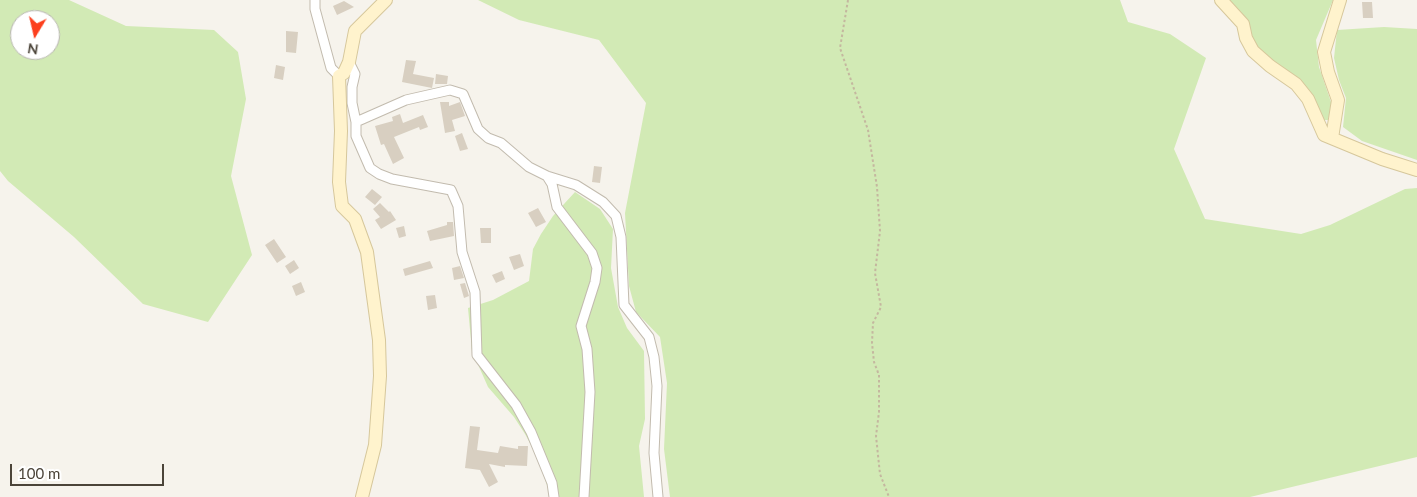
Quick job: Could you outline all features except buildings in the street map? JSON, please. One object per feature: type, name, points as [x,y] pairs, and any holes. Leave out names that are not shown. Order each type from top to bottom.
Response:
[{"type":"street","points":[[315,0],[315,9],[331,68],[339,76],[342,131],[339,182],[342,206],[354,219],[367,252],[379,340],[380,376],[375,444],[362,497]]},
{"type":"street","points":[[339,76],[344,73],[349,62],[356,31],[386,0]]},
{"type":"street","points":[[1221,0],[1243,24],[1246,38],[1253,51],[1270,66],[1296,84],[1308,99],[1324,135],[1417,170]]},
{"type":"street","points":[[1332,138],[1338,100],[1328,72],[1324,52],[1340,0]]},
{"type":"street","points":[[349,62],[356,74],[352,87],[356,136],[370,168],[379,174],[406,183],[442,186],[451,190],[458,206],[462,252],[475,292],[477,355],[516,405],[531,432],[552,483],[554,497]]},
{"type":"street","points":[[356,122],[406,100],[450,90],[463,94],[478,129],[488,138],[501,143],[529,168],[576,185],[603,202],[616,216],[621,238],[624,305],[649,337],[654,357],[657,386],[653,419],[658,497]]},
{"type":"street","points":[[547,176],[552,184],[557,207],[592,253],[597,268],[595,282],[581,326],[587,348],[590,392],[584,497]]},
{"type":"path","points":[[848,0],[840,48],[868,130],[877,187],[880,231],[875,272],[882,307],[874,323],[872,342],[874,362],[879,375],[879,412],[876,436],[880,474],[889,497]]},
{"type":"green space","points":[[0,0],[69,0],[126,26],[214,30],[238,52],[246,99],[231,176],[252,255],[208,322],[143,304],[74,237],[8,181],[0,171]]},
{"type":"green space","points":[[478,0],[1120,0],[1128,22],[1170,34],[1206,58],[1174,149],[1205,219],[1301,234],[1330,225],[1405,189],[1417,188],[1417,457],[1250,497],[670,497],[664,449],[667,383],[660,337],[636,312],[629,286],[625,213],[646,103],[599,40],[519,20]]},
{"type":"green space","points":[[1228,0],[1333,0],[1316,40],[1319,67],[1332,105],[1328,120],[1322,120],[1305,89],[1293,74],[1269,59],[1254,43],[1249,23]]},
{"type":"green space","points":[[1384,27],[1417,29],[1417,160],[1362,141],[1343,127],[1346,98],[1339,80],[1334,58],[1337,30]]},
{"type":"green space","points":[[575,192],[600,209],[613,229],[611,268],[618,307],[627,328],[644,351],[645,419],[639,446],[644,497],[551,497],[537,456],[514,417],[488,387],[472,351],[468,308],[493,300],[529,281],[533,249],[553,216]]}]
